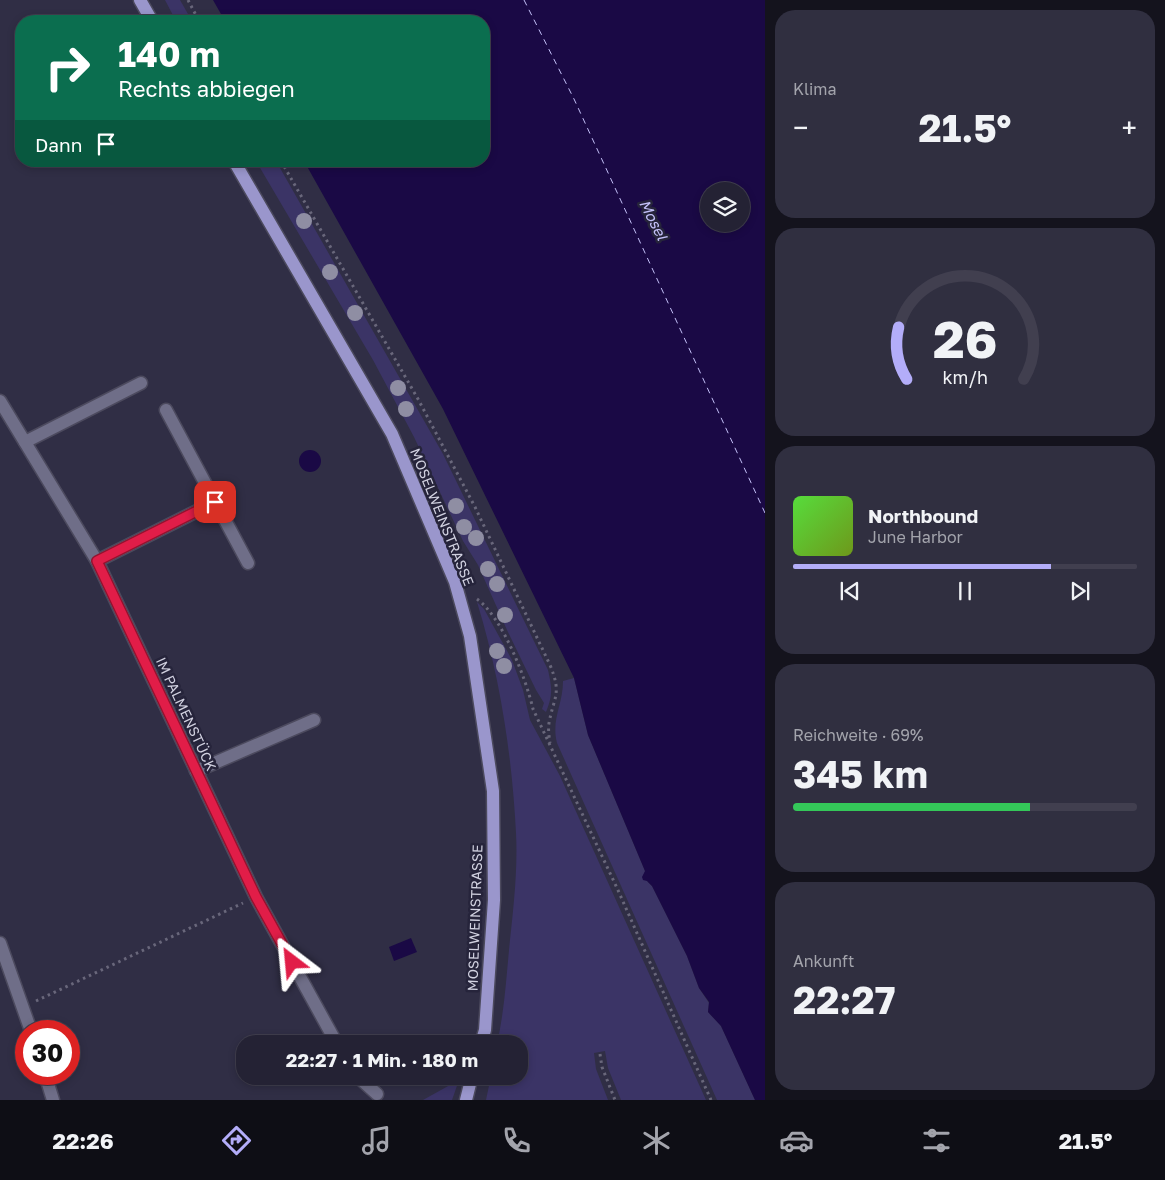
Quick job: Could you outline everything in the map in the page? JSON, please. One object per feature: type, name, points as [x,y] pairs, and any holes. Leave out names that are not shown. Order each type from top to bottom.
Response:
[{"type":"main road","points":[[140,0],[149,15]]},
{"type":"main road","name":"MOSELWEINSTRASSE","points":[[237,167],[392,434],[455,582],[470,636],[493,791],[494,900],[484,1035]]},
{"type":"main road","points":[[466,1100],[470,1085]]},
{"type":"street","points":[[25,442],[141,383]]},
{"type":"street","name":"IM PALMENSTÜCK","points":[[0,401],[97,561],[256,897],[332,1035]]},
{"type":"street","points":[[166,410],[248,563]]},
{"type":"street","points":[[97,561],[215,502]]},
{"type":"street","points":[[196,771],[314,720]]},
{"type":"street","points":[[0,943],[28,1020]]},
{"type":"street","points":[[48,1085],[53,1100]]},
{"type":"street","points":[[368,1085],[378,1094]]},
{"type":"path","points":[[188,0],[197,15]]},
{"type":"path","points":[[284,167],[418,399],[475,507],[550,665],[557,686],[557,696],[549,724],[550,743]]},
{"type":"path","points":[[455,582],[482,603],[499,626],[513,651],[528,687],[533,709],[617,888],[711,1100]]},
{"type":"path","points":[[23,1006],[256,897]]},
{"type":"path","points":[[600,1054],[602,1067],[615,1100]]},
{"type":"shaded area","points":[[165,0],[180,0],[189,15],[173,15]]},
{"type":"shaded area","points":[[260,167],[279,167],[443,454],[548,670],[551,691],[546,712],[542,709],[544,703],[507,630],[478,565],[463,541],[414,437],[373,360]]},
{"type":"shaded area","points":[[477,602],[484,609],[512,660],[523,690],[530,720],[560,776],[706,1100],[621,1100],[608,1068],[605,1051],[594,1053],[596,1069],[608,1100],[486,1100],[489,1085],[528,1085],[528,1035],[499,1035],[514,906],[516,833],[504,716]]},
{"type":"shaded area","points":[[574,678],[588,735],[645,871],[647,881],[652,886],[687,956],[699,988],[709,1003],[708,1012],[721,1026],[755,1100],[717,1100],[557,743],[555,727],[563,681]]},
{"type":"shaded area","points":[[450,1085],[457,1085],[452,1100],[423,1100]]},
{"type":"water","name":"Mosel","points":[[213,0],[765,0],[765,1100],[755,1100],[721,1026],[708,1012],[709,1002],[699,988],[687,956],[652,886],[643,880],[642,877],[645,871],[588,735],[574,678],[443,409],[307,167],[490,167],[490,15],[222,15]]},
{"type":"water","points":[[310,450],[318,453],[321,461],[318,469],[310,472],[302,469],[299,461],[302,453]]},
{"type":"water","points":[[411,938],[417,952],[394,961],[389,947]]},
{"type":"ferry route","points":[[524,0],[574,99],[765,513]]},
{"type":"route","points":[[215,502],[97,561],[256,897],[292,962]]}]
